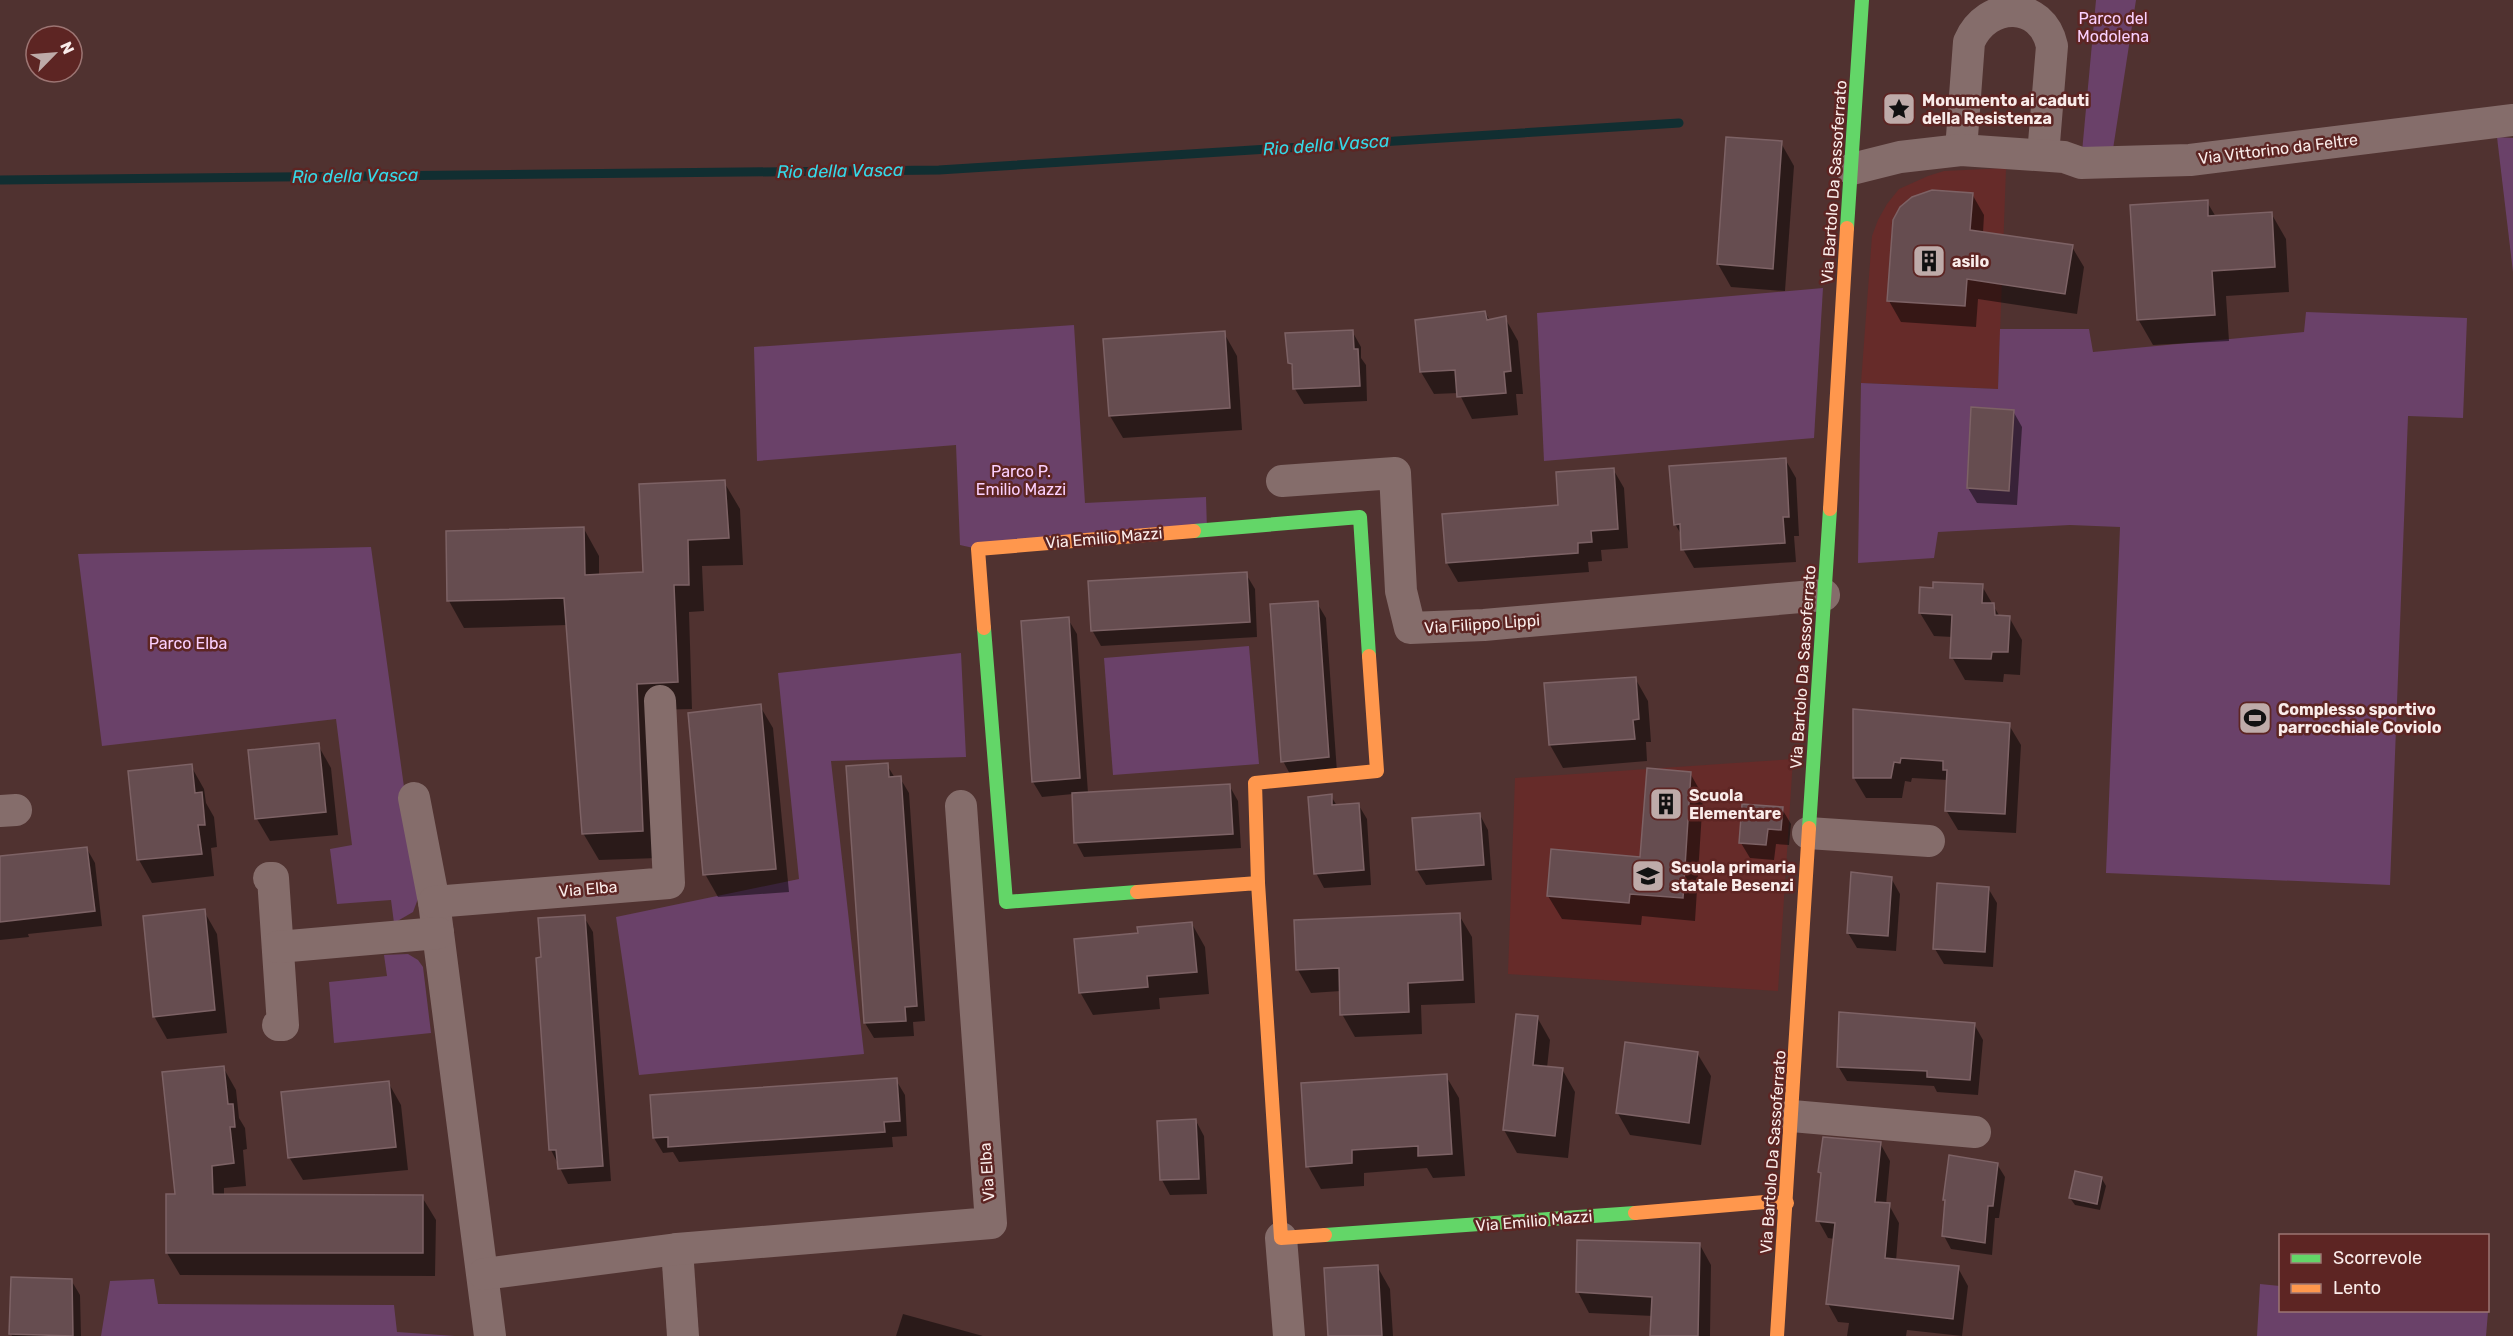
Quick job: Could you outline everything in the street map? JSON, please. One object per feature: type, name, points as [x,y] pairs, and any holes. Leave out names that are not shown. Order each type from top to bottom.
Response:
[{"type":"street","name":"Via Bartolo Da Sassoferrato","points":[[1777,1336],[1862,0]]},
{"type":"street","points":[[1961,150],[1970,42],[1975,28],[1997,9],[2014,6],[2030,9],[2042,18],[2049,32],[2052,46],[2043,155]]},
{"type":"street","name":"Via Vittorino da Feltre","points":[[1852,170],[1900,157],[1961,150],[2064,157],[2081,163],[2190,160],[2513,120]]},
{"type":"street","name":"Via Filippo Lippi","points":[[1282,481],[1395,473],[1401,591],[1410,628],[1484,626],[1824,595]]},
{"type":"street","name":"Via Emilio Mazzi","points":[[1258,883],[1006,902],[978,549],[1360,518],[1377,771],[1255,783],[1258,883],[1289,1336]]},
{"type":"street","name":"Via Elba","points":[[434,902],[669,883],[660,701]]},
{"type":"street","points":[[414,798],[434,902],[484,1274],[490,1336]]},
{"type":"street","name":"Via Elba","points":[[484,1274],[677,1249],[991,1223],[960,806]]},
{"type":"street","points":[[1808,832],[1929,841]]},
{"type":"street","points":[[269,878],[273,878],[283,1025],[278,1025]]},
{"type":"street","points":[[278,947],[438,933]]},
{"type":"street","points":[[1792,1116],[1975,1132]]},
{"type":"street","name":"Via Emilio Mazzi","points":[[1281,1238],[1470,1226],[1765,1202],[1787,1203]]},
{"type":"street","points":[[677,1249],[683,1336]]},
{"type":"shaded area","points":[[2006,168],[1998,389],[1861,383],[1872,236],[1887,204],[1899,189],[1944,171]]},
{"type":"shaded area","name":"Scuola primaria statale Besenzi","points":[[1793,759],[1778,991],[1508,974],[1515,778]]},
{"type":"green space","name":"Parco del Modolena","points":[[2096,0],[2136,0],[2111,162],[2081,163]]},
{"type":"green space","points":[[2497,137],[2513,138],[2513,272]]},
{"type":"green space","points":[[1823,288],[1814,438],[1544,461],[1537,313]]},
{"type":"green space","name":"Complesso sportivo parrocchiale Coviolo","points":[[2306,312],[2467,318],[2463,418],[2408,416],[2390,885],[2106,873],[2120,527],[2070,525],[1938,532],[1934,558],[1858,563],[1861,383],[1998,389],[2000,329],[2089,329],[2093,352],[2304,332]]},
{"type":"green space","name":"Parco P. Emilio Mazzi","points":[[1074,325],[1085,503],[1206,497],[1207,530],[978,549],[960,545],[956,445],[757,461],[754,347]]},
{"type":"green space","name":"Parco Elba","points":[[371,547],[419,896],[413,912],[394,923],[391,900],[337,904],[330,849],[352,845],[336,719],[102,746],[78,554]]},
{"type":"green space","points":[[1249,646],[1259,764],[1113,775],[1104,658]]},
{"type":"green space","points":[[961,653],[966,757],[831,761],[864,1054],[639,1075],[616,917],[799,879],[778,673]]},
{"type":"green space","points":[[408,954],[418,960],[423,967],[431,1033],[334,1043],[329,982],[387,976],[384,955]]},
{"type":"green space","points":[[154,1279],[158,1304],[394,1305],[397,1332],[455,1336],[101,1336],[110,1281]]},
{"type":"green space","points":[[2260,1284],[2279,1286],[2279,1312],[2488,1312],[2486,1336],[2257,1336]]},
{"type":"building","points":[[1726,137],[1782,141],[1773,269],[1717,264]]},
{"type":"building","name":"asilo","points":[[1932,190],[1973,193],[1970,230],[2073,245],[2065,294],[1967,279],[1965,306],[1887,301],[1893,220],[1900,207],[1912,197]]},
{"type":"building","points":[[2208,200],[2208,216],[2272,212],[2275,267],[2212,271],[2215,315],[2137,320],[2130,205]]},
{"type":"building","points":[[1485,311],[1487,320],[1506,316],[1511,371],[1504,372],[1506,393],[1457,397],[1455,370],[1420,372],[1415,320]]},
{"type":"building","points":[[1353,330],[1354,349],[1358,349],[1360,386],[1293,389],[1292,364],[1288,363],[1285,333]]},
{"type":"building","points":[[1225,331],[1230,408],[1109,416],[1103,339]]},
{"type":"building","points":[[1971,407],[2014,410],[2009,491],[1967,488]]},
{"type":"building","points":[[1786,458],[1789,517],[1783,517],[1785,543],[1681,550],[1680,524],[1674,525],[1669,466]]},
{"type":"building","points":[[1614,468],[1618,529],[1591,531],[1592,542],[1578,543],[1578,553],[1446,563],[1442,514],[1558,505],[1556,472]]},
{"type":"building","points":[[725,480],[729,538],[688,540],[689,585],[674,585],[678,682],[637,684],[643,831],[582,834],[564,598],[447,601],[446,531],[584,527],[585,575],[643,572],[639,484]]},
{"type":"building","points":[[1247,572],[1250,622],[1091,631],[1088,581]]},
{"type":"building","points":[[1933,582],[1983,584],[1982,603],[1994,603],[1995,615],[2010,616],[2008,652],[1992,652],[1991,659],[1950,658],[1952,615],[1919,613],[1920,587],[1933,588]]},
{"type":"building","points":[[1318,601],[1329,757],[1281,762],[1270,604]]},
{"type":"building","points":[[1069,617],[1080,778],[1032,782],[1021,621]]},
{"type":"building","points":[[1636,677],[1639,719],[1633,720],[1635,739],[1549,745],[1544,683]]},
{"type":"building","points":[[761,704],[776,869],[703,875],[688,713]]},
{"type":"building","points":[[1853,709],[2010,723],[2005,814],[1945,811],[1947,770],[1943,770],[1943,761],[1901,758],[1900,763],[1894,762],[1891,778],[1853,778]]},
{"type":"building","points":[[319,743],[326,812],[255,819],[248,750]]},
{"type":"building","points":[[888,763],[889,777],[901,776],[917,1006],[905,1007],[906,1021],[864,1023],[846,766]]},
{"type":"building","points":[[192,764],[195,793],[202,792],[205,825],[198,825],[202,854],[137,860],[128,771]]},
{"type":"building","name":"Scuola Elementare","points":[[1647,768],[1691,772],[1683,898],[1630,894],[1629,903],[1547,896],[1551,849],[1640,857]]},
{"type":"building","points":[[1230,784],[1233,834],[1074,843],[1072,793]]},
{"type":"building","points":[[1332,794],[1332,805],[1359,803],[1364,870],[1314,874],[1308,797]]},
{"type":"building","points":[[1742,804],[1783,807],[1781,830],[1768,829],[1766,845],[1739,843]]},
{"type":"building","points":[[1480,813],[1484,865],[1416,870],[1412,818]]},
{"type":"building","points":[[87,847],[95,911],[0,922],[0,856]]},
{"type":"building","points":[[1851,872],[1892,877],[1888,936],[1847,933]]},
{"type":"building","points":[[1937,883],[1989,887],[1985,952],[1933,949]]},
{"type":"building","points":[[205,909],[215,1010],[153,1017],[143,916]]},
{"type":"building","points":[[1460,913],[1463,980],[1408,983],[1409,1012],[1340,1015],[1339,968],[1296,970],[1294,920]]},
{"type":"building","points":[[585,915],[603,1166],[558,1169],[556,1150],[549,1150],[536,958],[541,957],[538,918]]},
{"type":"building","points":[[1192,922],[1197,972],[1147,976],[1148,987],[1079,993],[1074,939],[1138,933],[1137,927]]},
{"type":"building","points":[[1839,1012],[1975,1023],[1970,1080],[1927,1077],[1927,1071],[1837,1067]]},
{"type":"building","points":[[1516,1014],[1538,1016],[1533,1065],[1563,1068],[1555,1136],[1503,1130]]},
{"type":"building","points":[[1625,1042],[1698,1052],[1689,1123],[1616,1113]]},
{"type":"building","points":[[224,1066],[228,1104],[233,1104],[235,1127],[230,1127],[234,1163],[212,1166],[213,1194],[423,1195],[423,1253],[166,1253],[166,1194],[175,1194],[162,1072]]},
{"type":"building","points":[[1447,1074],[1452,1154],[1418,1156],[1418,1146],[1352,1150],[1352,1163],[1306,1167],[1301,1083]]},
{"type":"building","points":[[897,1078],[900,1121],[884,1122],[885,1132],[668,1147],[668,1137],[653,1138],[650,1095]]},
{"type":"building","points":[[389,1081],[396,1147],[288,1158],[281,1092]]},
{"type":"building","points":[[1196,1119],[1199,1179],[1160,1180],[1157,1121]]},
{"type":"building","points":[[1823,1137],[1881,1142],[1875,1202],[1890,1203],[1885,1258],[1959,1266],[1953,1319],[1826,1304],[1835,1223],[1816,1221],[1821,1173],[1818,1172]]},
{"type":"building","points":[[1949,1155],[1998,1163],[1993,1206],[1988,1206],[1985,1243],[1942,1236],[1945,1200],[1943,1200]]},
{"type":"building","points":[[2075,1171],[2102,1177],[2097,1204],[2069,1198]]},
{"type":"building","points":[[1577,1240],[1700,1243],[1698,1336],[1650,1336],[1652,1297],[1576,1292]]},
{"type":"building","points":[[1378,1265],[1382,1336],[1328,1336],[1324,1268]]},
{"type":"building","points":[[11,1277],[72,1279],[73,1336],[9,1334]]},
{"type":"waterway","name":"Rio della Vasca","points":[[0,180],[939,170],[1679,123]]},
{"type":"traffic: fast","points":[[1847,228],[1862,0]]},
{"type":"traffic: fast","points":[[1809,828],[1830,509]]},
{"type":"traffic: fast","points":[[1194,531],[1360,517],[1369,656]]},
{"type":"traffic: fast","points":[[984,628],[1006,902],[1137,892]]},
{"type":"traffic: fast","points":[[1325,1235],[1635,1213]]},
{"type":"traffic: slow","points":[[1830,509],[1847,228]]},
{"type":"traffic: slow","points":[[984,628],[978,549],[1194,531]]},
{"type":"traffic: slow","points":[[1258,883],[1255,783],[1377,771],[1369,656]]},
{"type":"traffic: slow","points":[[1777,1336],[1809,828]]},
{"type":"traffic: slow","points":[[1137,892],[1258,883],[1281,1238],[1325,1235]]},
{"type":"traffic: slow","points":[[1635,1213],[1765,1202],[1787,1203]]},
{"type":"place","name":"Monumento ai caduti della Resistenza","points":[[1899,109]]},
{"type":"place","name":"asilo","points":[[1929,261]]},
{"type":"place","name":"Complesso sportivo parrocchiale Coviolo","points":[[2255,718]]},
{"type":"place","name":"Scuola Elementare","points":[[1666,804]]},
{"type":"place","name":"Scuola primaria statale Besenzi","points":[[1648,876]]}]
